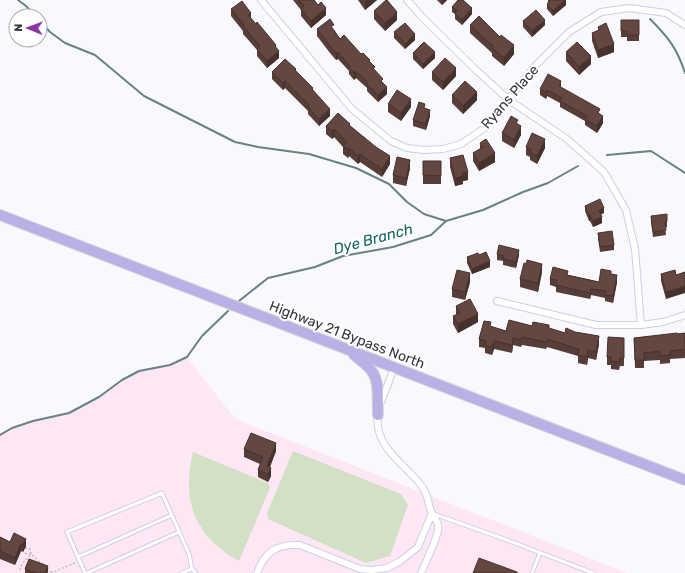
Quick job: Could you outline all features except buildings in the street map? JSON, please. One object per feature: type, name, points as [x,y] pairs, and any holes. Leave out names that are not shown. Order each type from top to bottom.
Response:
[{"type":"main road","name":"Highway 21 Bypass North","points":[[0,215],[685,480]]},
{"type":"main road","points":[[348,350],[373,371],[377,386],[378,415]]},
{"type":"street","name":"Ryans Place","points":[[261,0],[352,109],[391,142],[407,148],[424,150],[443,149],[461,144],[486,127],[535,66],[569,32],[601,12],[629,8],[666,13],[685,25]]},
{"type":"street","points":[[407,0],[422,17],[508,100],[567,140],[604,172],[626,210],[635,249],[641,325]]},
{"type":"street","points":[[496,301],[596,325],[641,325],[663,322],[685,314]]},
{"type":"street","points":[[394,368],[382,396],[378,415],[379,431],[384,445],[424,490],[430,502],[432,513],[438,520],[438,530],[421,573]]},
{"type":"street","points":[[257,573],[264,557],[273,550],[291,544],[300,545],[360,569],[372,570],[387,568],[399,562],[418,547],[432,513]]},
{"type":"lane","points":[[179,532],[86,573],[67,532],[162,493],[189,554],[192,569],[196,573]]},
{"type":"lane","points":[[432,513],[593,573]]},
{"type":"lane","points":[[78,557],[172,515]]},
{"type":"lane","points":[[532,573],[540,553]]},
{"type":"lane","points":[[182,573],[192,569]]},
{"type":"path","points":[[25,548],[30,549],[32,554],[51,573],[80,561]]},
{"type":"path","points":[[24,553],[32,554]]},
{"type":"path","points":[[20,570],[22,564],[32,554]]},
{"type":"shaded area","points":[[187,357],[235,419],[627,573],[0,573],[0,435],[12,428],[33,421],[69,413],[99,397],[122,380],[139,371],[170,365]]},
{"type":"green space","points":[[293,451],[401,494],[408,505],[390,556],[366,563],[268,519],[267,513]]},
{"type":"green space","points":[[193,452],[268,483],[270,488],[239,561],[212,541],[202,529],[195,516],[189,486]]},
{"type":"waterway","points":[[18,0],[28,8]]},
{"type":"waterway","points":[[650,19],[671,43],[679,57],[685,73]]},
{"type":"waterway","points":[[48,30],[65,43],[95,55],[144,96],[235,142],[258,147],[309,154],[356,168],[389,184],[407,202],[424,214],[446,221]]},
{"type":"waterway","name":"Dye Branch","points":[[607,155],[651,151],[685,173]]},
{"type":"waterway","name":"Dye Branch","points":[[239,301],[268,278],[315,267],[343,256],[393,247],[431,235],[446,221],[483,210],[523,192],[548,183],[578,166]]},
{"type":"waterway","name":"Dye Branch","points":[[0,435],[12,428],[33,421],[69,413],[99,397],[122,380],[139,371],[170,365],[187,357],[202,336],[228,311]]}]
